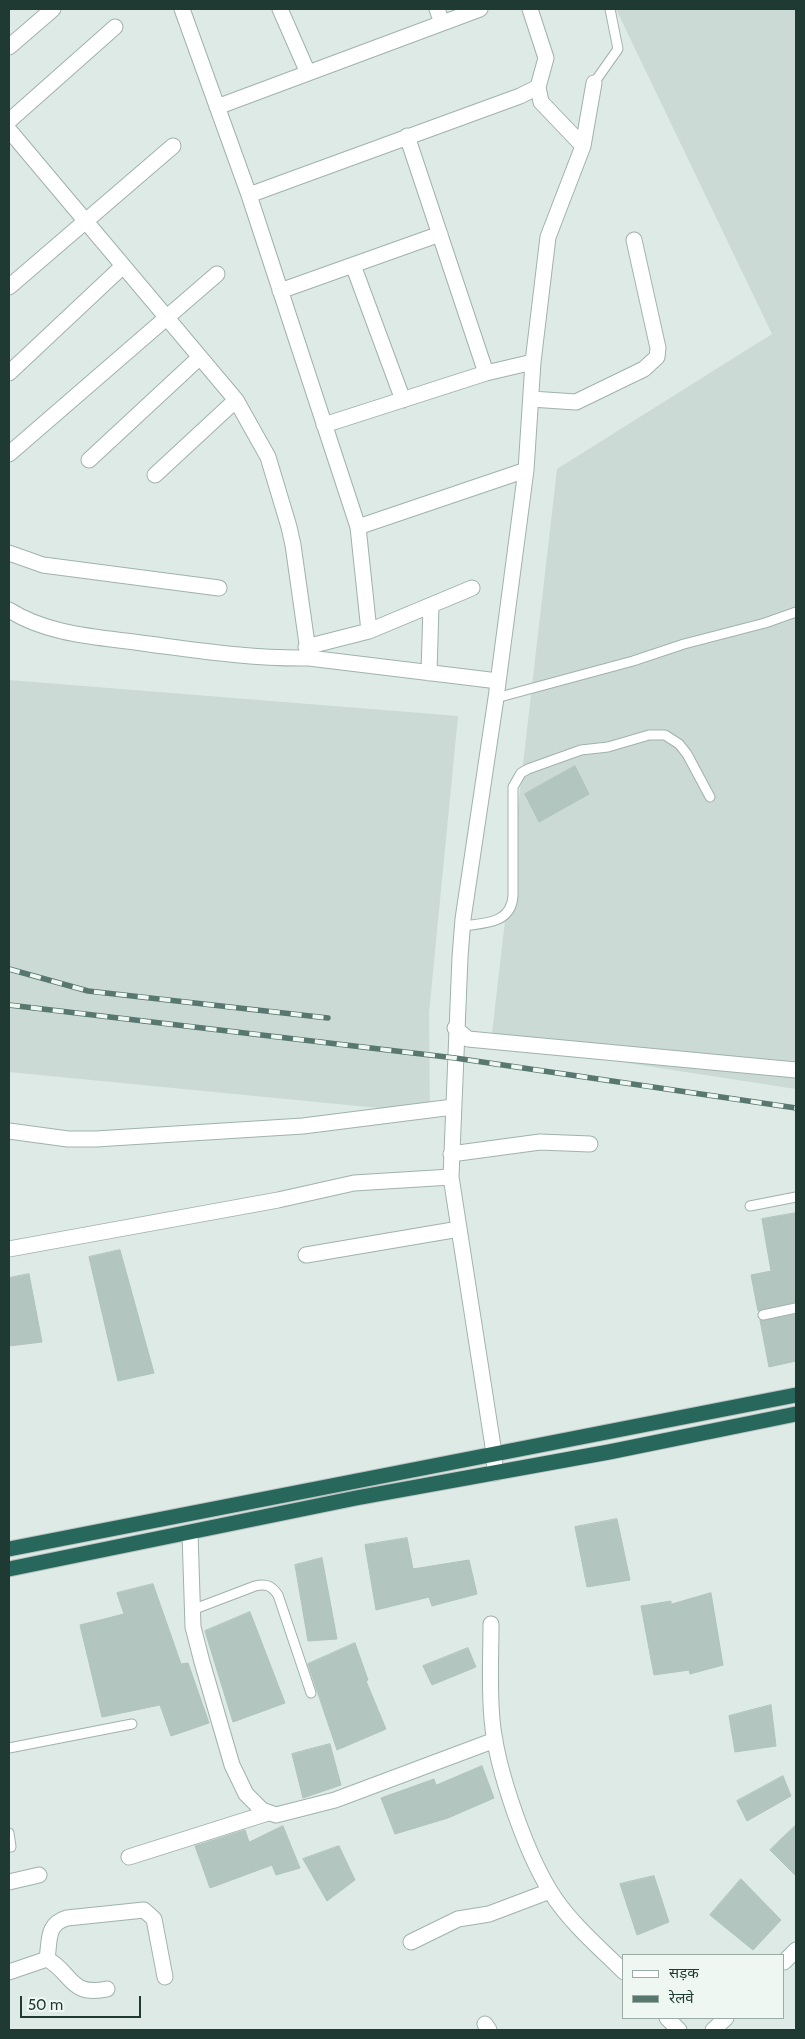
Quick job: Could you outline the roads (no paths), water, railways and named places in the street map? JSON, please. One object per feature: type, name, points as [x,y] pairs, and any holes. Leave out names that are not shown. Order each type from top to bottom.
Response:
[{"type":"highway","points":[[9,1549],[796,1395]]},
{"type":"highway","points":[[9,1569],[356,1498],[495,1473],[796,1414]]},
{"type":"street","points":[[9,47],[53,9]]},
{"type":"street","points":[[182,9],[249,195],[358,527],[369,631]]},
{"type":"street","points":[[280,9],[308,73]]},
{"type":"street","points":[[217,107],[308,73],[440,16],[480,9]]},
{"type":"street","points":[[530,9],[546,58],[538,88],[544,107],[583,146]]},
{"type":"street","points":[[9,121],[115,27]]},
{"type":"street","points":[[495,1473],[494,1453],[451,1177],[455,1028],[463,926],[526,470],[533,362],[548,237],[583,146],[594,83]]},
{"type":"street","points":[[249,195],[538,88]]},
{"type":"street","points":[[9,130],[236,400],[268,457],[289,527],[307,652]]},
{"type":"street","points":[[407,136],[486,373]]},
{"type":"street","points":[[9,287],[173,146]]},
{"type":"street","points":[[280,291],[440,234]]},
{"type":"street","points":[[531,399],[576,402],[644,369],[657,357],[658,348],[634,240]]},
{"type":"street","points":[[353,265],[403,400]]},
{"type":"street","points":[[9,373],[123,266]]},
{"type":"street","points":[[9,454],[217,274]]},
{"type":"street","points":[[89,460],[200,357]]},
{"type":"street","points":[[324,425],[486,373],[533,362]]},
{"type":"street","points":[[155,475],[236,400]]},
{"type":"street","points":[[358,527],[526,470]]},
{"type":"street","points":[[9,553],[42,565],[220,588]]},
{"type":"street","points":[[9,610],[36,625],[74,634],[249,657],[307,652],[369,631],[472,588]]},
{"type":"street","points":[[429,673],[431,606]]},
{"type":"street","points":[[307,652],[429,673],[498,681]]},
{"type":"street","points":[[455,1028],[468,1039],[796,1070]]},
{"type":"street","points":[[9,1131],[68,1139],[96,1139],[303,1126],[453,1107]]},
{"type":"street","points":[[451,1154],[524,1143],[590,1144]]},
{"type":"street","points":[[9,1249],[278,1200],[354,1184],[451,1177]]},
{"type":"street","points":[[306,1255],[459,1229]]},
{"type":"street","points":[[190,1533],[193,1627],[232,1764],[246,1794],[254,1804],[268,1813],[276,1815],[335,1800],[495,1740]]},
{"type":"street","points":[[491,1624],[492,1718],[495,1740],[524,1836],[550,1891],[572,1920],[622,1970]]},
{"type":"street","points":[[129,1857],[268,1813]]},
{"type":"street","points":[[9,1882],[39,1876]]},
{"type":"street","points":[[411,1942],[458,1919],[488,1914],[550,1891]]},
{"type":"street","points":[[47,1959],[51,1930],[56,1922],[67,1918],[144,1910],[154,1919],[166,1978]]},
{"type":"street","points":[[785,1961],[796,1950]]},
{"type":"street","points":[[9,1972],[47,1959]]},
{"type":"street","points":[[47,1959],[77,1986],[90,1991],[107,1989]]},
{"type":"street","points":[[668,2019],[679,2030]]},
{"type":"street","points":[[713,2030],[725,2019]]},
{"type":"lane","points":[[594,83],[618,49],[612,9]]},
{"type":"lane","points":[[496,698],[633,661],[684,644],[765,623],[796,612]]},
{"type":"lane","points":[[463,926],[501,918],[511,910],[513,896],[512,795],[516,779],[528,769],[581,750],[608,747],[649,735],[665,735],[679,744],[687,754],[710,796]]},
{"type":"lane","points":[[750,1206],[796,1197]]},
{"type":"lane","points":[[763,1315],[796,1308]]},
{"type":"lane","points":[[192,1610],[263,1584],[270,1586],[278,1595],[312,1693]]},
{"type":"lane","points":[[9,1748],[132,1724]]},
{"type":"lane","points":[[9,1833],[11,1847]]},
{"type":"railway","points":[[9,969],[88,991],[328,1018]]},
{"type":"railway","points":[[9,1005],[455,1058],[796,1108]]}]
